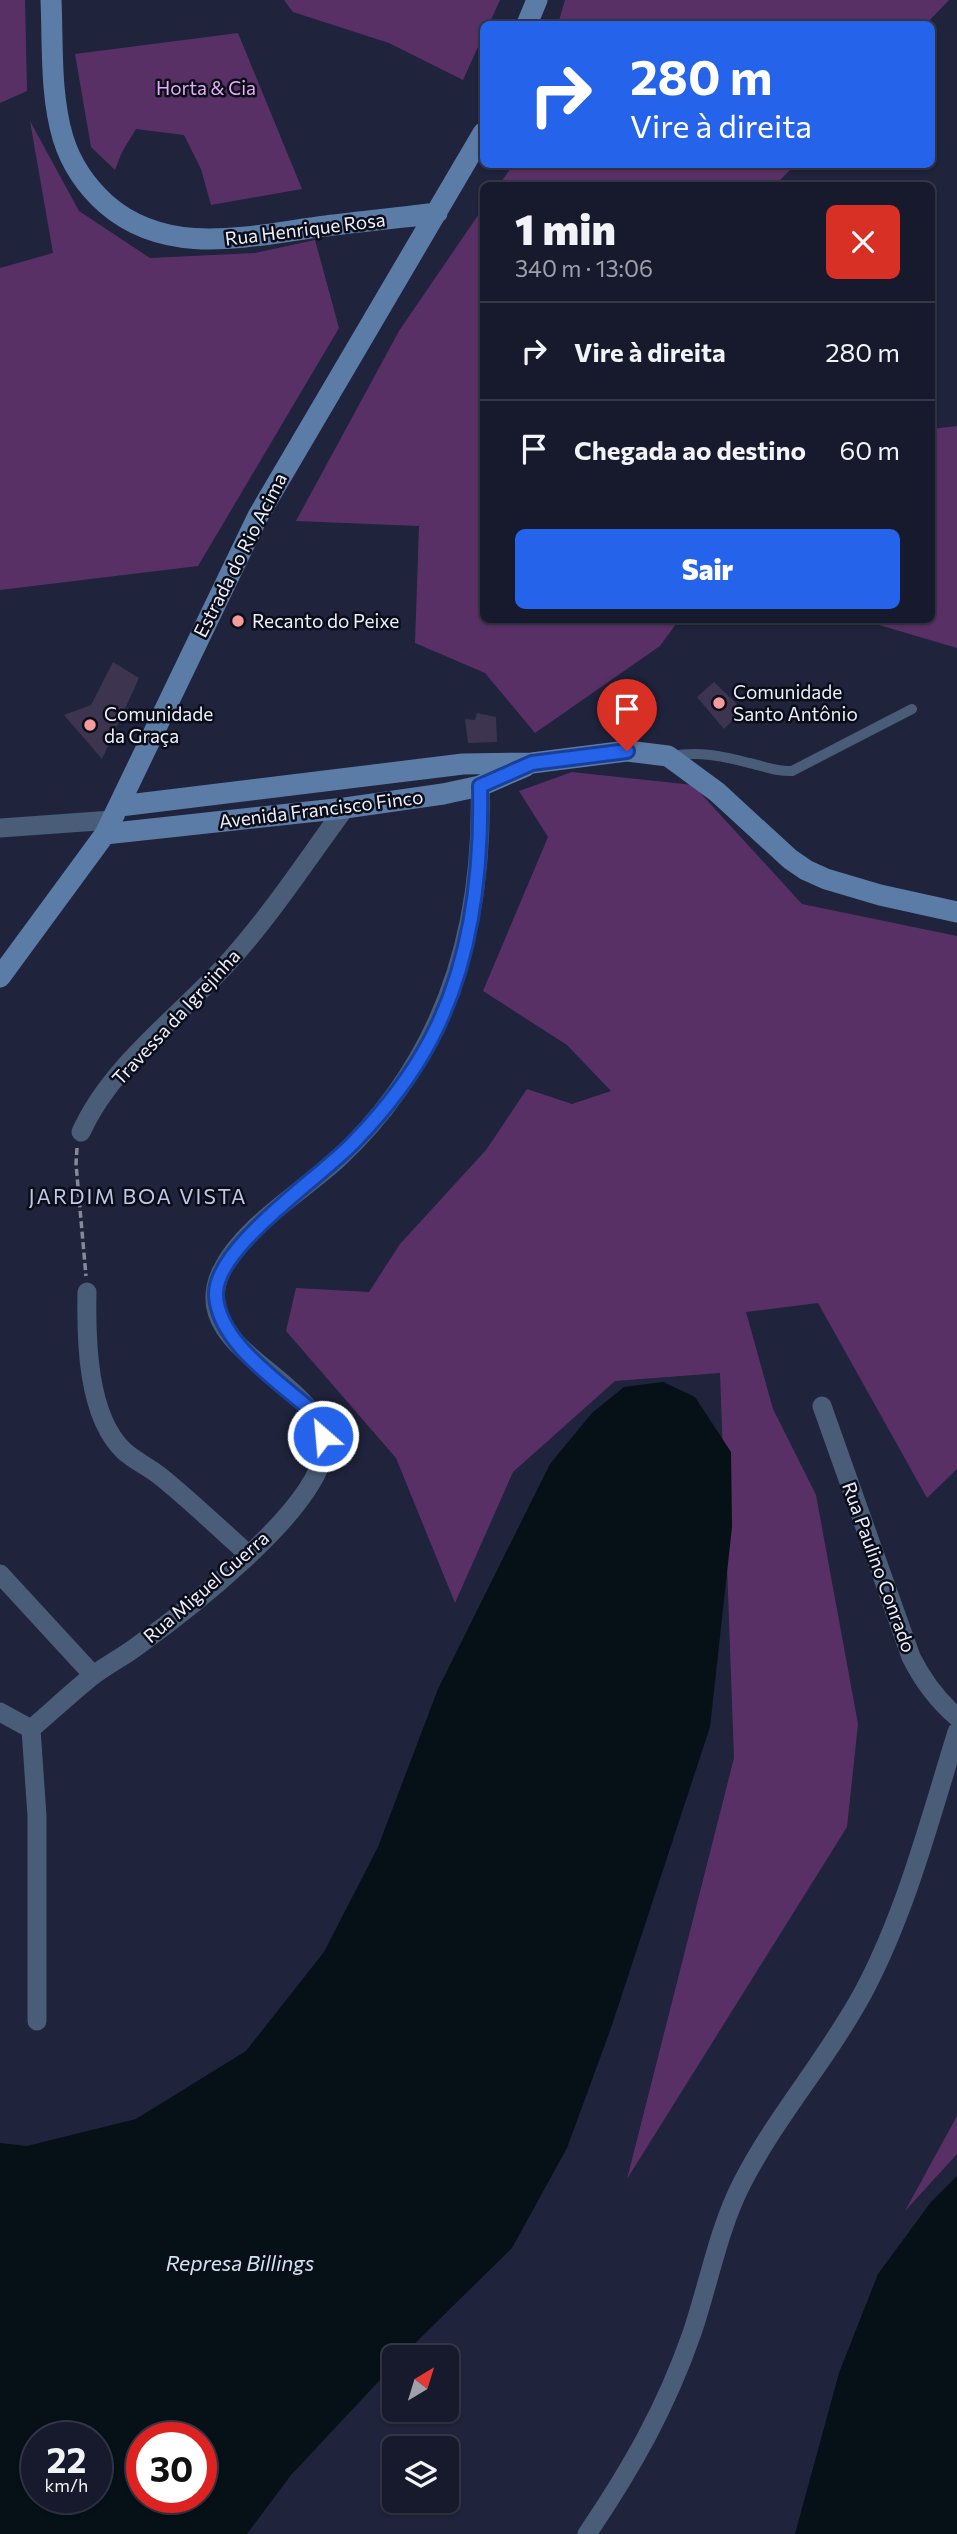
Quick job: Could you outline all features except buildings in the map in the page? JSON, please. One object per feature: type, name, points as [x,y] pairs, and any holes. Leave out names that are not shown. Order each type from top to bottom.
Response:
[{"type":"street","name":"Rua Henrique Rosa","points":[[51,0],[55,98],[63,137],[73,163],[86,183],[118,214],[138,225],[169,236],[200,240],[235,239],[437,213]]},
{"type":"street","points":[[528,21],[537,0]]},
{"type":"street","name":"Estrada do Rio Acima","points":[[0,977],[112,820],[194,644],[258,516],[480,138]]},
{"type":"street","name":"Avenida Francisco Finco","points":[[112,820],[463,764],[532,763],[627,751],[668,757],[717,792],[790,859],[806,870],[826,879],[957,912]]},
{"type":"street","name":"Avenida Francisco Finco","points":[[0,828],[345,808],[480,786],[532,763]]},
{"type":"street","points":[[463,764],[472,771],[480,786]]},
{"type":"street","name":"Rua Miguel Guerra","points":[[31,1729],[93,1675],[183,1612],[250,1555],[307,1488],[319,1468],[323,1436],[319,1419],[238,1345],[224,1326],[215,1293],[231,1256],[256,1228],[358,1139],[392,1098],[430,1040],[452,991],[470,922],[478,875],[480,786]]},
{"type":"street","name":"Travessa da Igrejinha","points":[[81,1132],[88,1117],[124,1070],[233,958],[345,808]]},
{"type":"street","points":[[88,1292],[86,1332],[90,1371],[100,1411],[113,1437],[124,1451],[159,1476],[250,1555]]},
{"type":"street","name":"Rua Paulino Conrado","points":[[822,1406],[911,1657],[925,1684],[957,1717]]},
{"type":"street","points":[[0,1574],[93,1675]]},
{"type":"street","points":[[0,1712],[31,1729],[37,1816],[37,2021]]},
{"type":"street","points":[[587,2534],[623,2481],[668,2398],[692,2332],[726,2218],[742,2183],[764,2144],[840,2033],[882,1954],[925,1842],[957,1732]]},
{"type":"lane","points":[[668,757],[687,753],[714,755],[773,770],[792,771],[912,709]]},
{"type":"path","points":[[81,1132],[76,1164],[88,1292]]},
{"type":"green space","points":[[0,0],[25,0],[27,91],[0,103]]},
{"type":"green space","points":[[284,0],[500,0],[490,21],[480,21],[480,43],[463,80],[389,43],[293,12]]},
{"type":"green space","points":[[565,0],[949,0],[929,21],[559,21]]},
{"type":"green space","name":"Horta & Cia","points":[[238,33],[302,189],[211,205],[201,169],[184,135],[136,129],[115,170],[91,147],[75,54]]},
{"type":"green space","points":[[30,121],[79,211],[150,258],[255,253],[315,240],[339,328],[198,566],[0,590],[0,268],[53,253]]},
{"type":"green space","points":[[511,168],[792,168],[778,182],[501,182]]},
{"type":"green space","points":[[480,212],[480,623],[677,623],[660,646],[535,733],[485,673],[415,643],[419,526],[296,521],[399,331]]},
{"type":"green space","points":[[957,426],[957,648],[872,623],[935,623],[935,429]]},
{"type":"green space","points":[[572,772],[693,785],[802,904],[957,936],[957,1469],[927,1498],[818,1303],[746,1312],[773,1409],[816,1495],[858,1724],[847,1827],[627,2179],[734,1758],[720,1373],[615,1381],[513,1472],[455,1603],[396,1458],[286,1331],[296,1288],[369,1292],[400,1244],[486,1150],[527,1089],[572,1104],[611,1091],[567,1045],[483,991],[548,837],[519,791]]},
{"type":"green space","points":[[957,2116],[957,2154],[905,2211]]},
{"type":"water","name":"Represa Billings","points":[[663,1382],[695,1397],[731,1452],[732,1527],[710,1727],[611,2028],[567,2148],[512,2248],[413,2345],[382,2345],[382,2378],[291,2475],[247,2534],[0,2534],[0,2143],[27,2146],[136,2119],[246,2051],[324,1952],[378,1847],[438,1689],[550,1464],[592,1413],[624,1387]]},
{"type":"water","points":[[957,2176],[957,2534],[795,2534],[839,2373],[878,2274],[931,2202]]},
{"type":"place","name":"Recanto do Peixe","points":[[238,621]]},
{"type":"place","name":"Comunidade Santo Antônio","points":[[719,703]]},
{"type":"place","name":"Comunidade da Graça","points":[[90,725]]},
{"type":"district","name":"JARDIM BOA VISTA","points":[[138,1197]]},
{"type":"route","points":[[323,1436],[319,1419],[311,1410],[238,1345],[224,1326],[215,1293],[223,1269],[256,1228],[358,1139],[392,1098],[430,1040],[452,991],[470,922],[478,875],[480,786],[532,763],[627,751]]}]
